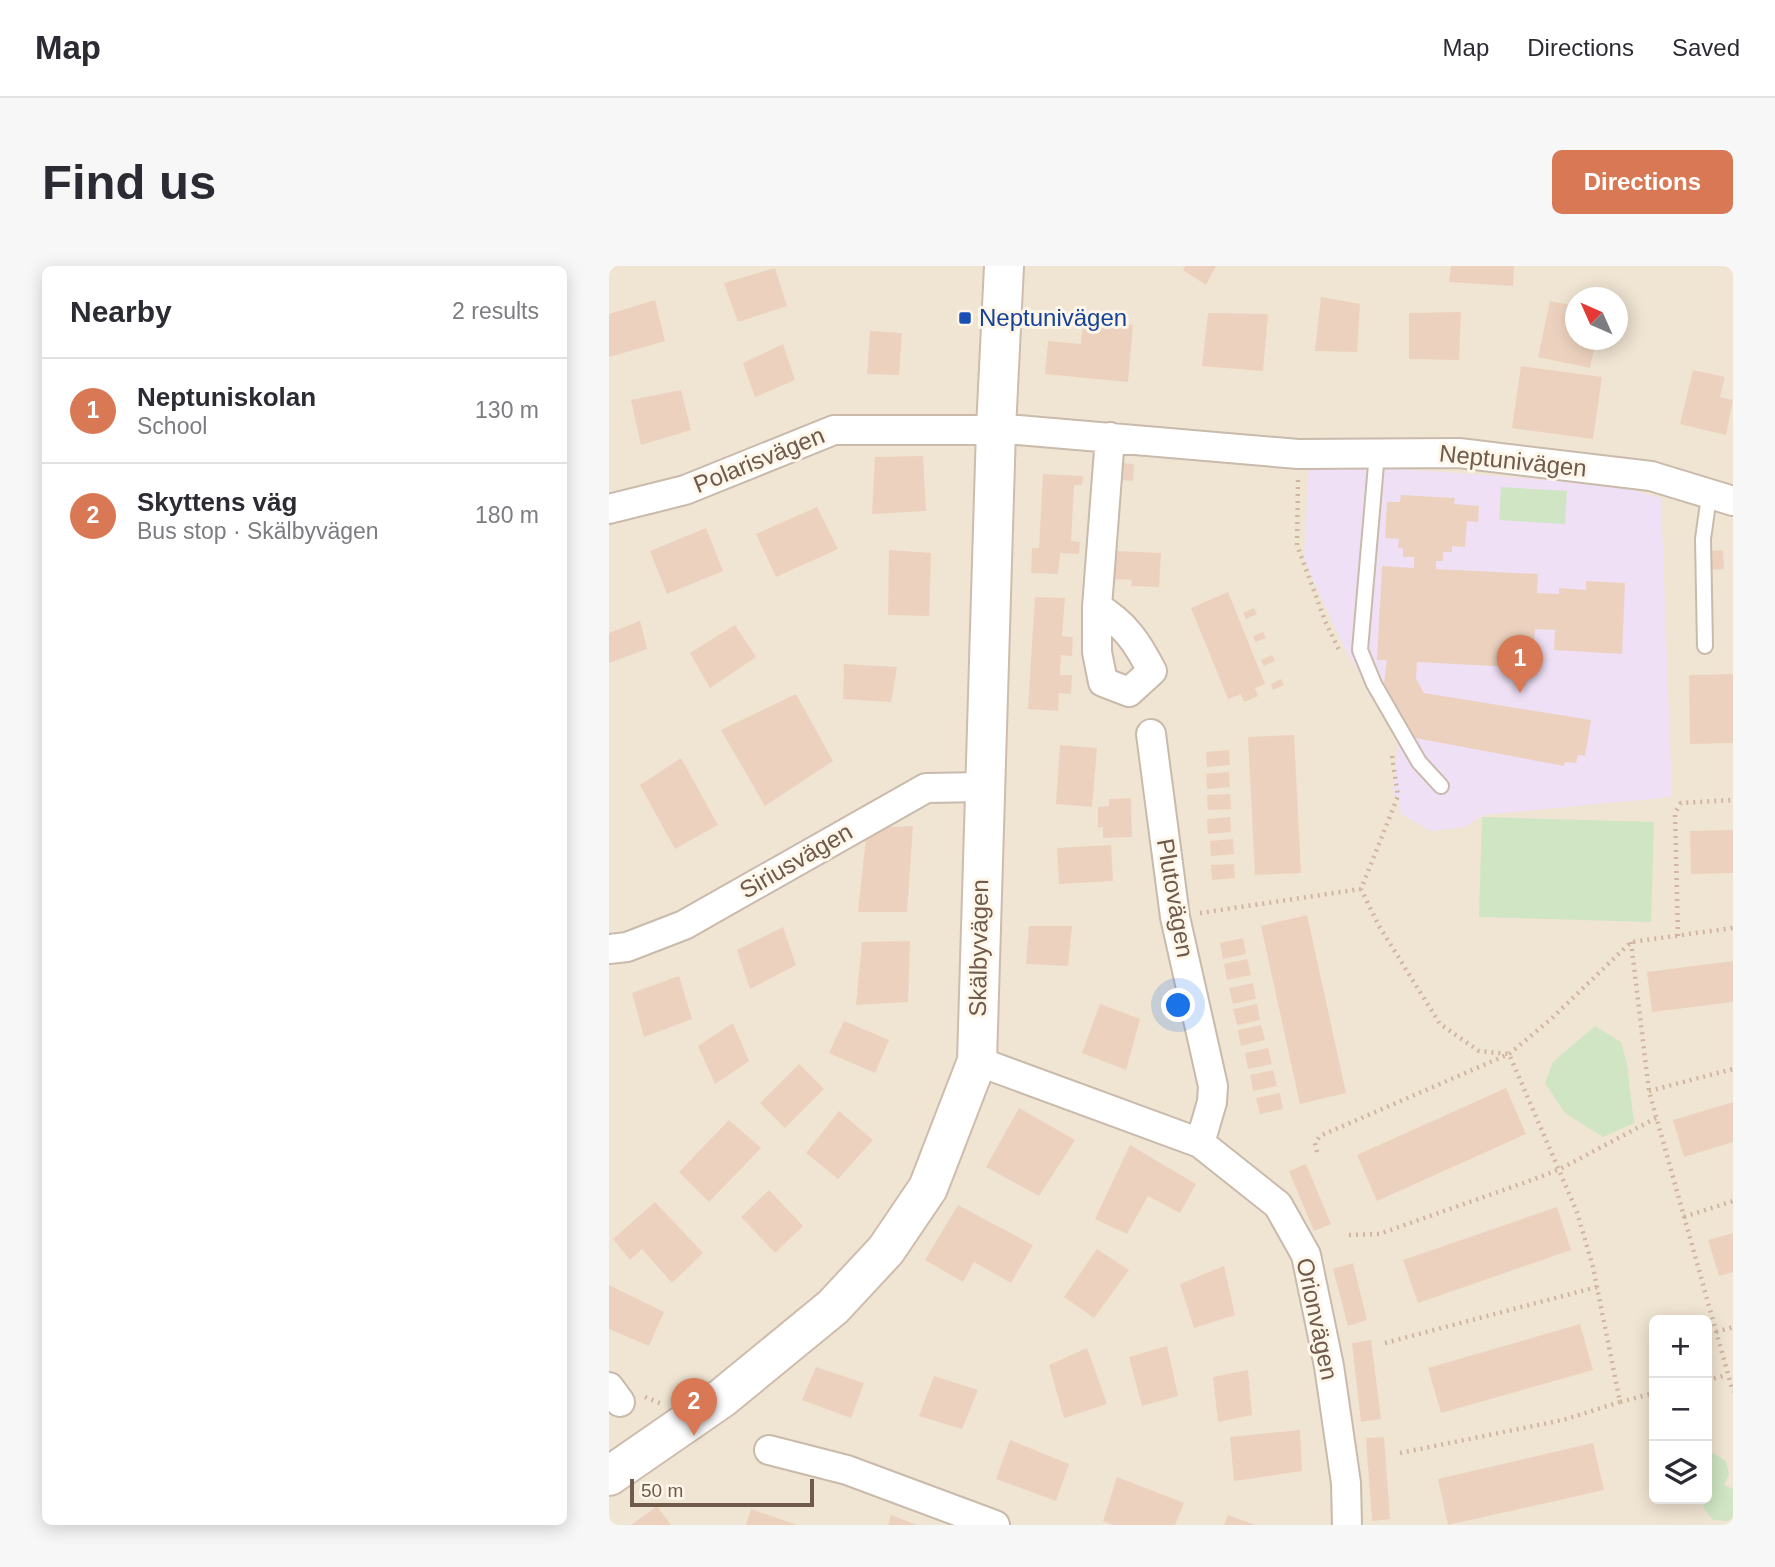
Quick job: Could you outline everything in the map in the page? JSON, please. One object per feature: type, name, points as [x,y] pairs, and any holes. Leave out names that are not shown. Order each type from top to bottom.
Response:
[{"type":"street","name":"Skälbyvägen","points":[[609,1476],[722,1398],[833,1307],[886,1250],[928,1188],[977,1061],[996,429],[1004,266]]},
{"type":"street","name":"Neptunivägen","points":[[996,429],[1298,454],[1458,453],[1651,476],[1721,499]]},
{"type":"street","name":"Polarisvägen","points":[[609,509],[685,490],[834,430],[996,429]]},
{"type":"street","points":[[1097,607],[1110,438]]},
{"type":"street","name":"Plutovägen","points":[[1151,734],[1175,917],[1213,1086],[1212,1102],[1200,1143]]},
{"type":"street","name":"Siriusvägen","points":[[609,949],[627,947],[684,925],[926,788],[984,788]]},
{"type":"street","name":"Orionvägen","points":[[977,1061],[1200,1143],[1278,1205],[1306,1255],[1329,1366],[1346,1483],[1347,1525]]},
{"type":"street","points":[[769,1450],[847,1470],[995,1525]]},
{"type":"lane","points":[[1377,453],[1360,650],[1374,684],[1419,762],[1441,786]]},
{"type":"lane","points":[[1705,646],[1703,539],[1721,499]]},
{"type":"path","points":[[1298,454],[1297,545],[1326,623],[1343,658]]},
{"type":"path","points":[[1392,752],[1398,796],[1361,889],[1379,926],[1440,1024],[1479,1051],[1509,1054]]},
{"type":"path","points":[[1678,936],[1675,813],[1681,803],[1733,800]]},
{"type":"path","points":[[1175,917],[1361,889]]},
{"type":"path","points":[[1317,1152],[1315,1143],[1320,1136],[1509,1054],[1550,1020],[1631,942],[1733,928]]},
{"type":"path","points":[[1631,942],[1649,1091],[1733,1392]]},
{"type":"path","points":[[1509,1054],[1577,1212],[1597,1287],[1620,1402]]},
{"type":"path","points":[[1649,1091],[1733,1069]]},
{"type":"path","points":[[1349,1235],[1379,1234],[1560,1169],[1656,1118]]},
{"type":"path","points":[[1684,1217],[1733,1201]]},
{"type":"path","points":[[1385,1343],[1597,1287]]},
{"type":"path","points":[[1716,1332],[1733,1327]]},
{"type":"path","points":[[1712,1379],[1727,1375]]},
{"type":"path","points":[[1400,1453],[1573,1418],[1649,1395]]},
{"type":"shaded area","points":[[609,266],[1733,266],[1733,1525],[609,1525]]},
{"type":"shaded area","points":[[1309,462],[1614,485],[1661,498],[1672,797],[1483,815],[1465,827],[1431,831],[1401,814],[1398,796],[1393,795],[1398,742],[1343,645],[1304,560]]},
{"type":"green space","points":[[1501,487],[1567,491],[1565,524],[1499,520]]},
{"type":"green space","points":[[1482,817],[1654,822],[1651,922],[1479,917]]},
{"type":"green space","points":[[1595,1026],[1621,1042],[1627,1064],[1634,1123],[1603,1137],[1565,1113],[1545,1083],[1553,1062]]},
{"type":"green space","points":[[1712,1453],[1726,1461],[1729,1474],[1724,1485],[1733,1489],[1733,1518],[1727,1521],[1713,1520],[1704,1509],[1703,1504],[1712,1504]]},
{"type":"building","points":[[1185,266],[1216,266],[1206,285],[1183,270]]},
{"type":"building","points":[[1451,266],[1514,266],[1513,286],[1449,282]]},
{"type":"building","points":[[775,268],[787,306],[738,322],[724,283]]},
{"type":"building","points":[[1321,297],[1360,304],[1357,352],[1315,351]]},
{"type":"building","points":[[655,300],[665,341],[609,357],[609,314]]},
{"type":"building","points":[[1550,301],[1565,304],[1565,350],[1594,350],[1590,368],[1538,357]]},
{"type":"building","points":[[1461,312],[1459,360],[1409,359],[1409,313]]},
{"type":"building","points":[[1208,313],[1268,314],[1263,371],[1202,366]]},
{"type":"building","points":[[1083,320],[1133,325],[1128,382],[1045,374],[1048,341],[1081,344]]},
{"type":"building","points":[[870,331],[902,333],[899,375],[867,374]]},
{"type":"building","points":[[783,344],[795,380],[755,397],[743,363]]},
{"type":"building","points":[[1521,366],[1602,377],[1593,439],[1512,428]]},
{"type":"building","points":[[1693,370],[1725,377],[1720,397],[1733,400],[1726,435],[1680,424]]},
{"type":"building","points":[[681,390],[691,430],[641,445],[631,400]]},
{"type":"building","points":[[923,456],[926,511],[872,514],[875,457]]},
{"type":"building","points":[[1121,463],[1134,464],[1133,481],[1121,480]]},
{"type":"building","points":[[1043,474],[1083,476],[1082,485],[1074,485],[1071,541],[1080,542],[1079,554],[1060,553],[1058,574],[1031,573],[1032,548],[1039,548]]},
{"type":"building","points":[[1401,495],[1455,498],[1454,504],[1479,506],[1478,522],[1467,521],[1465,547],[1452,546],[1452,552],[1443,552],[1443,561],[1436,561],[1436,569],[1538,574],[1537,593],[1559,594],[1559,588],[1586,590],[1586,581],[1625,583],[1622,654],[1554,650],[1555,630],[1535,629],[1533,668],[1417,662],[1416,679],[1424,693],[1591,720],[1585,756],[1578,755],[1576,763],[1565,762],[1564,766],[1415,738],[1384,683],[1387,660],[1377,660],[1382,566],[1414,568],[1414,557],[1403,557],[1403,548],[1398,548],[1399,539],[1385,538],[1387,502],[1400,502]]},
{"type":"building","points":[[817,507],[838,549],[776,577],[756,534]]},
{"type":"building","points":[[706,528],[723,571],[667,594],[650,551]]},
{"type":"building","points":[[889,550],[931,553],[929,616],[888,615]]},
{"type":"building","points":[[1723,550],[1724,569],[1711,570],[1710,551]]},
{"type":"building","points":[[1113,551],[1161,553],[1159,587],[1131,586],[1132,580],[1112,579]]},
{"type":"building","points":[[1228,592],[1265,684],[1255,688],[1258,696],[1244,702],[1241,694],[1228,699],[1191,608]]},
{"type":"building","points":[[1035,597],[1065,598],[1062,636],[1073,637],[1072,656],[1061,655],[1060,675],[1072,675],[1071,694],[1059,693],[1058,711],[1028,709]]},
{"type":"building","points":[[1254,608],[1257,614],[1246,619],[1243,613]]},
{"type":"building","points":[[640,621],[647,649],[609,663],[609,633]]},
{"type":"building","points":[[735,625],[756,657],[710,688],[690,653]]},
{"type":"building","points":[[1263,632],[1266,638],[1255,642],[1253,636]]},
{"type":"building","points":[[1272,655],[1275,661],[1264,666],[1261,660]]},
{"type":"building","points":[[844,664],[897,667],[891,702],[843,699]]},
{"type":"building","points":[[1733,674],[1733,743],[1690,744],[1689,675]]},
{"type":"building","points":[[1281,679],[1284,685],[1273,690],[1271,684]]},
{"type":"building","points":[[796,694],[833,761],[765,806],[721,730]]},
{"type":"building","points":[[1294,735],[1301,873],[1255,875],[1248,737]]},
{"type":"building","points":[[1060,745],[1097,748],[1092,807],[1056,804]]},
{"type":"building","points":[[1229,750],[1230,765],[1207,767],[1206,752]]},
{"type":"building","points":[[681,758],[718,825],[675,849],[640,785]]},
{"type":"building","points":[[1229,772],[1230,787],[1207,789],[1206,774]]},
{"type":"building","points":[[1230,794],[1231,809],[1208,810],[1207,795]]},
{"type":"building","points":[[1131,798],[1132,837],[1103,838],[1103,827],[1098,828],[1098,807],[1109,806],[1109,799]]},
{"type":"building","points":[[1230,817],[1231,832],[1208,834],[1207,819]]},
{"type":"building","points":[[913,826],[907,912],[858,912],[867,828]]},
{"type":"building","points":[[1733,830],[1733,873],[1691,874],[1690,831]]},
{"type":"building","points":[[1233,839],[1234,854],[1211,856],[1210,841]]},
{"type":"building","points":[[1111,845],[1113,881],[1059,884],[1057,848]]},
{"type":"building","points":[[1234,864],[1235,878],[1212,880],[1211,865]]},
{"type":"building","points":[[1307,915],[1346,1093],[1300,1104],[1261,926]]},
{"type":"building","points":[[1029,926],[1072,926],[1068,966],[1026,964]]},
{"type":"building","points":[[783,927],[796,965],[750,989],[737,950]]},
{"type":"building","points":[[1243,938],[1246,954],[1223,959],[1220,943]]},
{"type":"building","points":[[910,941],[908,1002],[856,1005],[862,942]]},
{"type":"building","points":[[1247,959],[1251,975],[1227,980],[1224,964]]},
{"type":"building","points":[[1733,961],[1733,1002],[1652,1012],[1647,972]]},
{"type":"building","points":[[679,976],[692,1019],[644,1037],[632,993]]},
{"type":"building","points":[[1253,983],[1256,999],[1233,1004],[1229,988]]},
{"type":"building","points":[[1100,1004],[1140,1019],[1126,1070],[1082,1053]]},
{"type":"building","points":[[1257,1004],[1260,1020],[1237,1025],[1233,1009]]},
{"type":"building","points":[[844,1021],[889,1040],[875,1073],[829,1053]]},
{"type":"building","points":[[733,1023],[749,1061],[715,1084],[698,1046]]},
{"type":"building","points":[[1261,1025],[1265,1040],[1241,1046],[1238,1030]]},
{"type":"building","points":[[1268,1048],[1272,1064],[1248,1069],[1245,1053]]},
{"type":"building","points":[[799,1064],[824,1089],[785,1128],[760,1103]]},
{"type":"building","points":[[1273,1070],[1277,1086],[1253,1091],[1250,1075]]},
{"type":"building","points":[[1506,1088],[1526,1134],[1377,1201],[1357,1155]]},
{"type":"building","points":[[1280,1093],[1283,1109],[1260,1114],[1256,1098]]},
{"type":"building","points":[[1733,1102],[1733,1142],[1684,1157],[1673,1120]]},
{"type":"building","points":[[1019,1108],[1075,1140],[1039,1196],[986,1167]]},
{"type":"building","points":[[839,1111],[873,1140],[838,1179],[806,1153]]},
{"type":"building","points":[[729,1120],[761,1148],[709,1202],[679,1172]]},
{"type":"building","points":[[1130,1145],[1196,1184],[1180,1213],[1148,1196],[1127,1234],[1095,1219]]},
{"type":"building","points":[[1306,1164],[1331,1224],[1314,1231],[1289,1171]]},
{"type":"building","points":[[769,1190],[803,1226],[775,1253],[741,1217]]},
{"type":"building","points":[[655,1202],[703,1253],[672,1283],[642,1249],[630,1260],[613,1239]]},
{"type":"building","points":[[958,1205],[1033,1245],[1011,1283],[974,1262],[963,1282],[925,1260]]},
{"type":"building","points":[[1557,1207],[1571,1250],[1418,1303],[1403,1260]]},
{"type":"building","points":[[1733,1233],[1733,1272],[1719,1276],[1708,1240]]},
{"type":"building","points":[[1097,1249],[1129,1270],[1094,1318],[1064,1297]]},
{"type":"building","points":[[1353,1263],[1367,1320],[1348,1326],[1333,1269]]},
{"type":"building","points":[[1224,1266],[1235,1315],[1194,1328],[1180,1284]]},
{"type":"building","points":[[609,1285],[664,1312],[649,1346],[609,1329]]},
{"type":"building","points":[[1580,1324],[1593,1370],[1441,1413],[1428,1368]]},
{"type":"building","points":[[1371,1340],[1381,1419],[1361,1422],[1352,1343]]},
{"type":"building","points":[[1167,1346],[1178,1396],[1142,1406],[1129,1357]]},
{"type":"building","points":[[1087,1348],[1107,1404],[1064,1418],[1049,1365]]},
{"type":"building","points":[[816,1367],[864,1383],[851,1418],[802,1400]]},
{"type":"building","points":[[1248,1370],[1252,1415],[1218,1422],[1213,1377]]},
{"type":"building","points":[[934,1376],[978,1390],[962,1429],[919,1416]]},
{"type":"building","points":[[1300,1430],[1302,1471],[1234,1481],[1230,1437]]},
{"type":"building","points":[[1384,1437],[1390,1519],[1372,1521],[1366,1438]]},
{"type":"building","points":[[1010,1440],[1069,1464],[1056,1501],[996,1479]]},
{"type":"building","points":[[1593,1443],[1604,1490],[1448,1525],[1438,1479]]},
{"type":"building","points":[[1117,1477],[1184,1503],[1175,1525],[1113,1525],[1103,1521]]},
{"type":"building","points":[[657,1506],[671,1525],[631,1525]]},
{"type":"building","points":[[751,1509],[797,1525],[746,1525]]},
{"type":"building","points":[[891,1515],[917,1525],[888,1525]]},
{"type":"building","points":[[1228,1515],[1255,1525],[1224,1525]]},
{"type":"place","name":"Neptunivägen","points":[[965,318]]},
{"type":"place","name":"Neptuniskolan","points":[[1520,693]]},
{"type":"place","name":"Skyttens väg","points":[[694,1436]]}]
